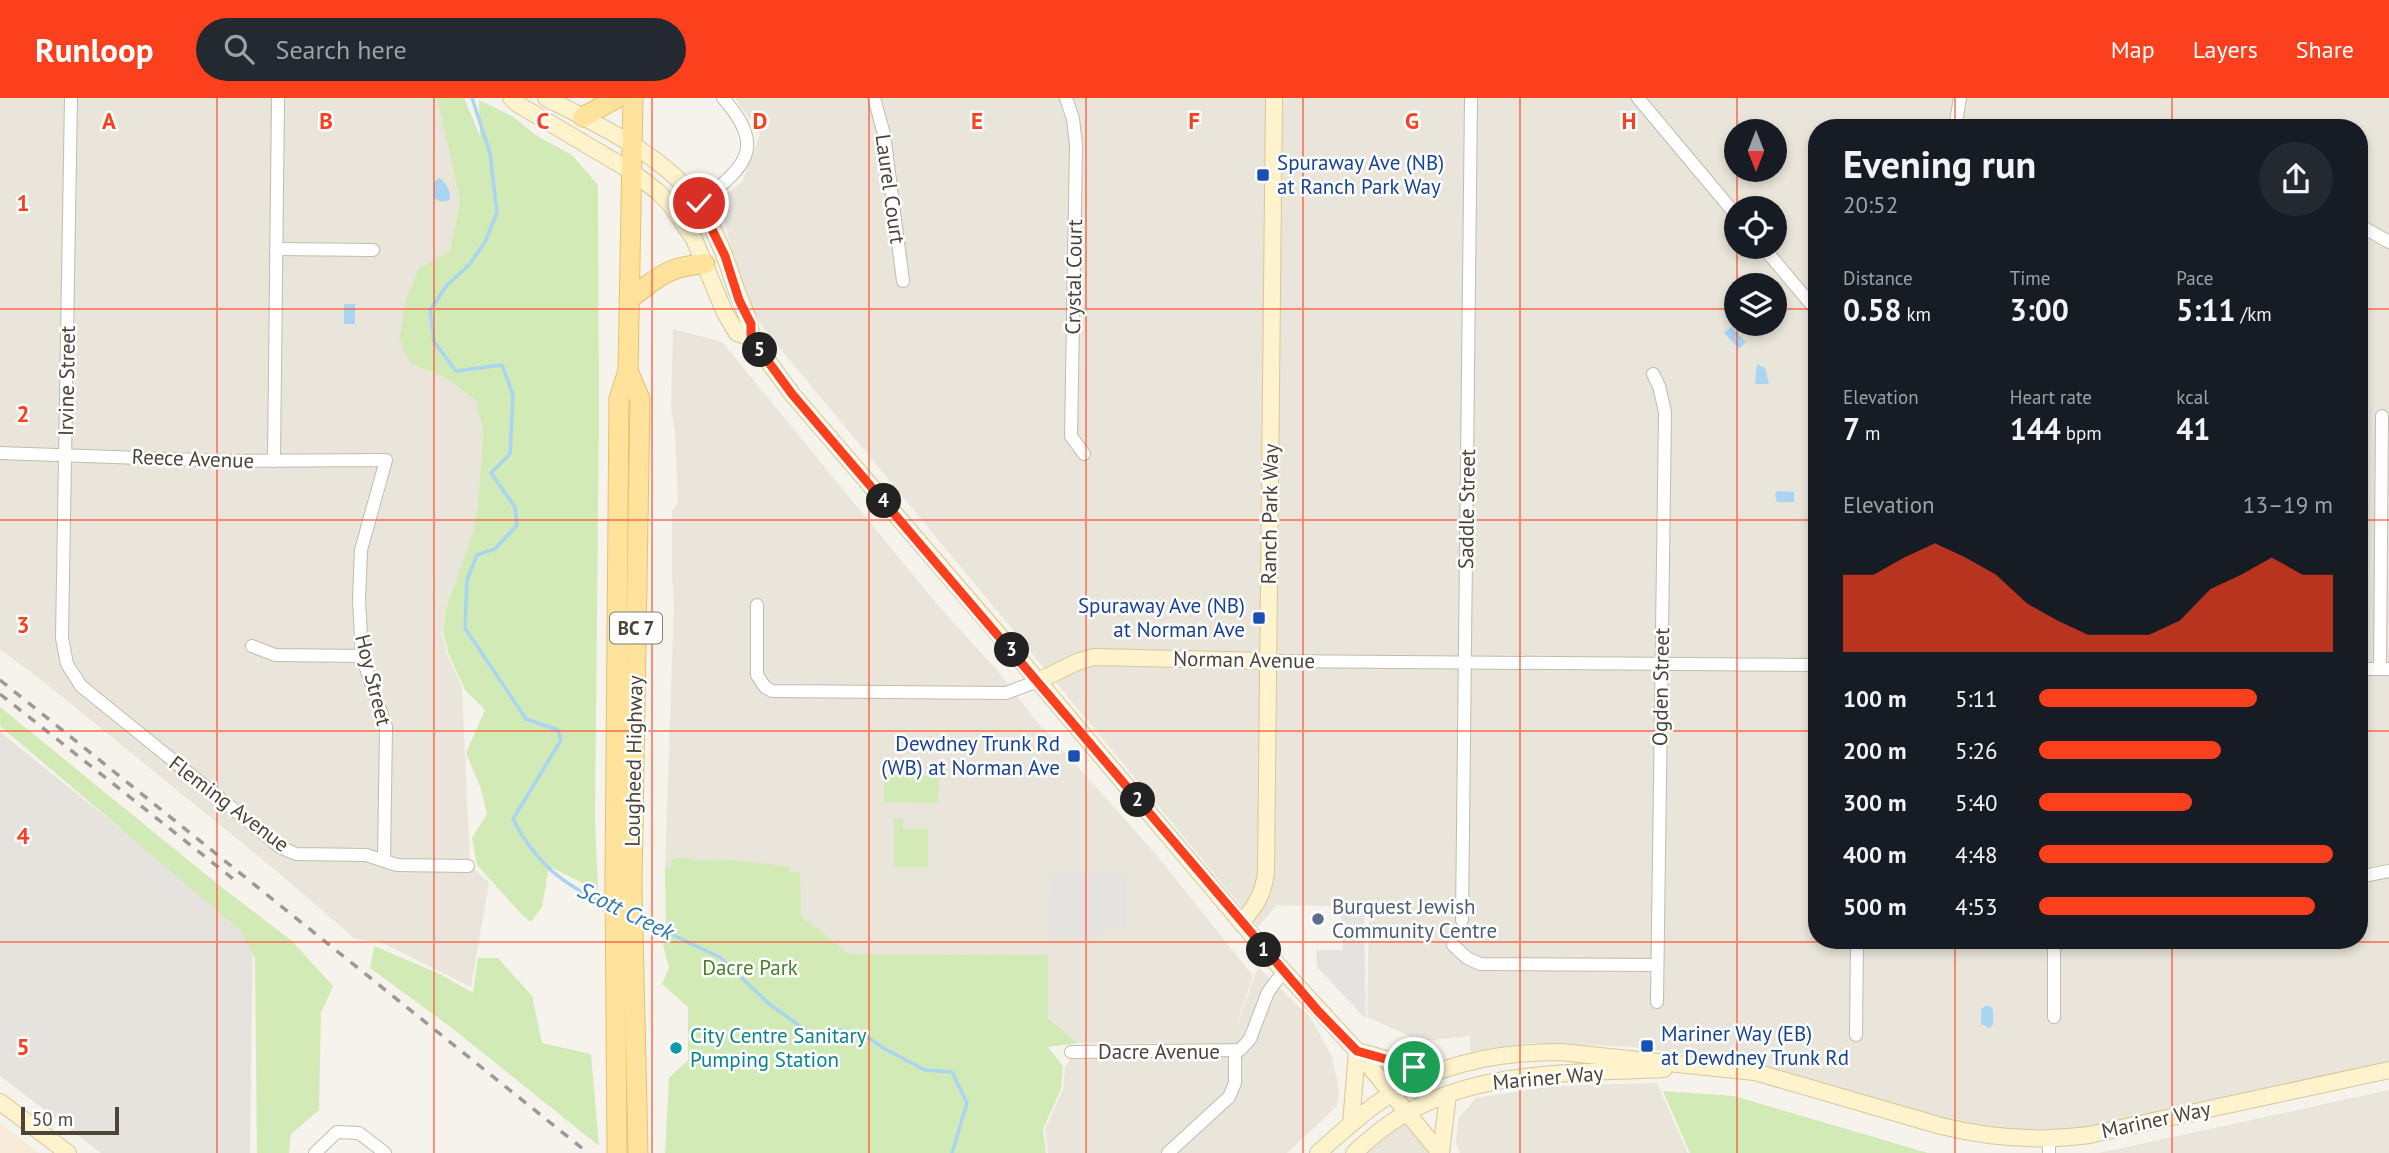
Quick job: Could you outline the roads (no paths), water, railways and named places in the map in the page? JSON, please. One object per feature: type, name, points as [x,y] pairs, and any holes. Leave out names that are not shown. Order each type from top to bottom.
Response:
[{"type":"main road","points":[[511,98],[631,171],[671,205],[694,239],[725,313],[737,333],[751,338],[792,394],[1283,972],[1357,1051],[1440,1153]]},
{"type":"main road","points":[[546,98],[632,145],[681,181],[699,203],[725,256],[739,300],[751,324],[751,338]]},
{"type":"main road","points":[[583,117],[617,98]]},
{"type":"main road","name":"Lougheed Highway","points":[[617,1153],[640,399],[628,371],[633,98]]},
{"type":"main road","name":"Ranch Park Way","points":[[1241,923],[1257,904],[1264,890],[1266,873],[1274,98]]},
{"type":"main road","points":[[629,299],[666,272],[683,266],[705,264]]},
{"type":"main road","name":"Norman Avenue","points":[[1038,681],[1077,662],[1094,657],[1269,661]]},
{"type":"main road","name":"Lougheed Highway","points":[[624,925],[638,1153]]},
{"type":"main road","points":[[1357,1051],[1436,1073]]},
{"type":"main road","points":[[1351,1124],[1357,1051]]},
{"type":"main road","name":"Mariner Way","points":[[1318,1153],[1390,1094],[1436,1073],[1475,1060],[1532,1052],[1561,1052],[1718,1067],[1786,1079],[1968,1132],[2049,1146],[2389,1070]]},
{"type":"main road","name":"Mariner Way","points":[[1354,1153],[1406,1113],[1478,1084],[1514,1077],[1718,1067]]},
{"type":"main road","points":[[1440,1153],[1448,1094]]},
{"type":"main road","points":[[0,1102],[68,1153]]},
{"type":"street","name":"Irvine Street","points":[[67,664],[62,638],[71,98]]},
{"type":"street","points":[[274,461],[278,98]]},
{"type":"street","points":[[699,203],[729,180],[746,152],[744,126],[723,98]]},
{"type":"street","name":"Laurel Court","points":[[874,98],[884,134],[904,281]]},
{"type":"street","name":"Crystal Court","points":[[1066,98],[1073,119],[1076,145],[1071,436],[1084,454]]},
{"type":"street","name":"Saddle Street","points":[[1462,920],[1471,98]]},
{"type":"street","points":[[1638,98],[1724,201]]},
{"type":"street","points":[[1956,119],[1960,98]]},
{"type":"street","points":[[2368,230],[2389,242]]},
{"type":"street","points":[[276,249],[373,250]]},
{"type":"street","points":[[1773,259],[1808,300]]},
{"type":"street","name":"Ogden Street","points":[[1653,374],[1659,386],[1665,412],[1657,1002]]},
{"type":"street","points":[[2382,416],[2384,669]]},
{"type":"street","name":"Reece Avenue","points":[[0,453],[274,461],[386,460]]},
{"type":"street","name":"Hoy Street","points":[[384,861],[386,727],[362,656],[359,618],[361,550],[386,460]]},
{"type":"street","name":"Norman Avenue","points":[[757,605],[757,675],[765,687],[772,691],[1006,693],[1038,681]]},
{"type":"street","points":[[253,646],[275,655],[362,656]]},
{"type":"street","name":"Norman Avenue","points":[[1269,661],[1808,665]]},
{"type":"street","name":"Fleming Avenue","points":[[67,664],[81,686],[280,847],[296,854],[366,855],[397,865],[468,866]]},
{"type":"street","points":[[2368,875],[2389,871]]},
{"type":"street","points":[[1453,945],[1467,958],[1480,964],[1657,965]]},
{"type":"street","points":[[1856,1035],[1857,949]]},
{"type":"street","points":[[2054,949],[2054,1017]]},
{"type":"street","name":"Dacre Avenue","points":[[1071,1052],[1235,1051],[1247,1044],[1268,992],[1283,972]]},
{"type":"street","points":[[1168,1153],[1229,1097],[1235,1083],[1235,1051]]},
{"type":"street","points":[[315,1153],[337,1132],[359,1133],[385,1153]]},
{"type":"water","points":[[439,178],[450,193],[450,199],[446,201],[433,197],[434,183]]},
{"type":"water","points":[[344,304],[355,304],[355,324],[344,324]]},
{"type":"water","points":[[1727,336],[1740,336],[1746,342],[1739,349]]},
{"type":"water","points":[[1757,364],[1765,368],[1769,384],[1755,384]]},
{"type":"water","points":[[1777,491],[1794,492],[1794,502],[1777,502]]},
{"type":"water","points":[[1990,1006],[1993,1010],[1993,1025],[1989,1028],[1981,1024],[1981,1009]]},
{"type":"waterway","name":"Scott Creek","points":[[472,98],[490,153],[497,213],[485,242],[469,265],[447,285],[430,310],[434,342],[456,371],[502,365],[513,395],[510,454],[491,473],[515,507],[517,525],[495,549],[477,555],[467,580],[465,628],[526,719],[558,730],[561,740],[513,819],[541,861],[577,889],[607,906]]},
{"type":"waterway","name":"Scott Creek","points":[[640,919],[721,958],[768,1003],[815,1037],[839,1030],[863,1034],[925,1070],[952,1072],[967,1103],[952,1153]]},
{"type":"railway","points":[[0,680],[588,1153]]},
{"type":"railway","points":[[0,694],[237,882]]},
{"type":"place","name":"Spuraway Ave (NB) at Ranch Park Way","points":[[1263,175]]},
{"type":"place","name":"Spuraway Ave (NB) at Norman Ave","points":[[1259,618]]},
{"type":"place","name":"Dewdney Trunk Rd (WB) at Norman Ave","points":[[1074,756]]},
{"type":"place","name":"Burquest Jewish Community Centre","points":[[1318,919]]},
{"type":"place","name":"Mariner Way (EB) at Dewdney Trunk Rd","points":[[1647,1046]]},
{"type":"place","name":"City Centre Sanitary Pumping Station","points":[[676,1048]]},
{"type":"park label","name":"Dacre Park","points":[[750,968]]}]
